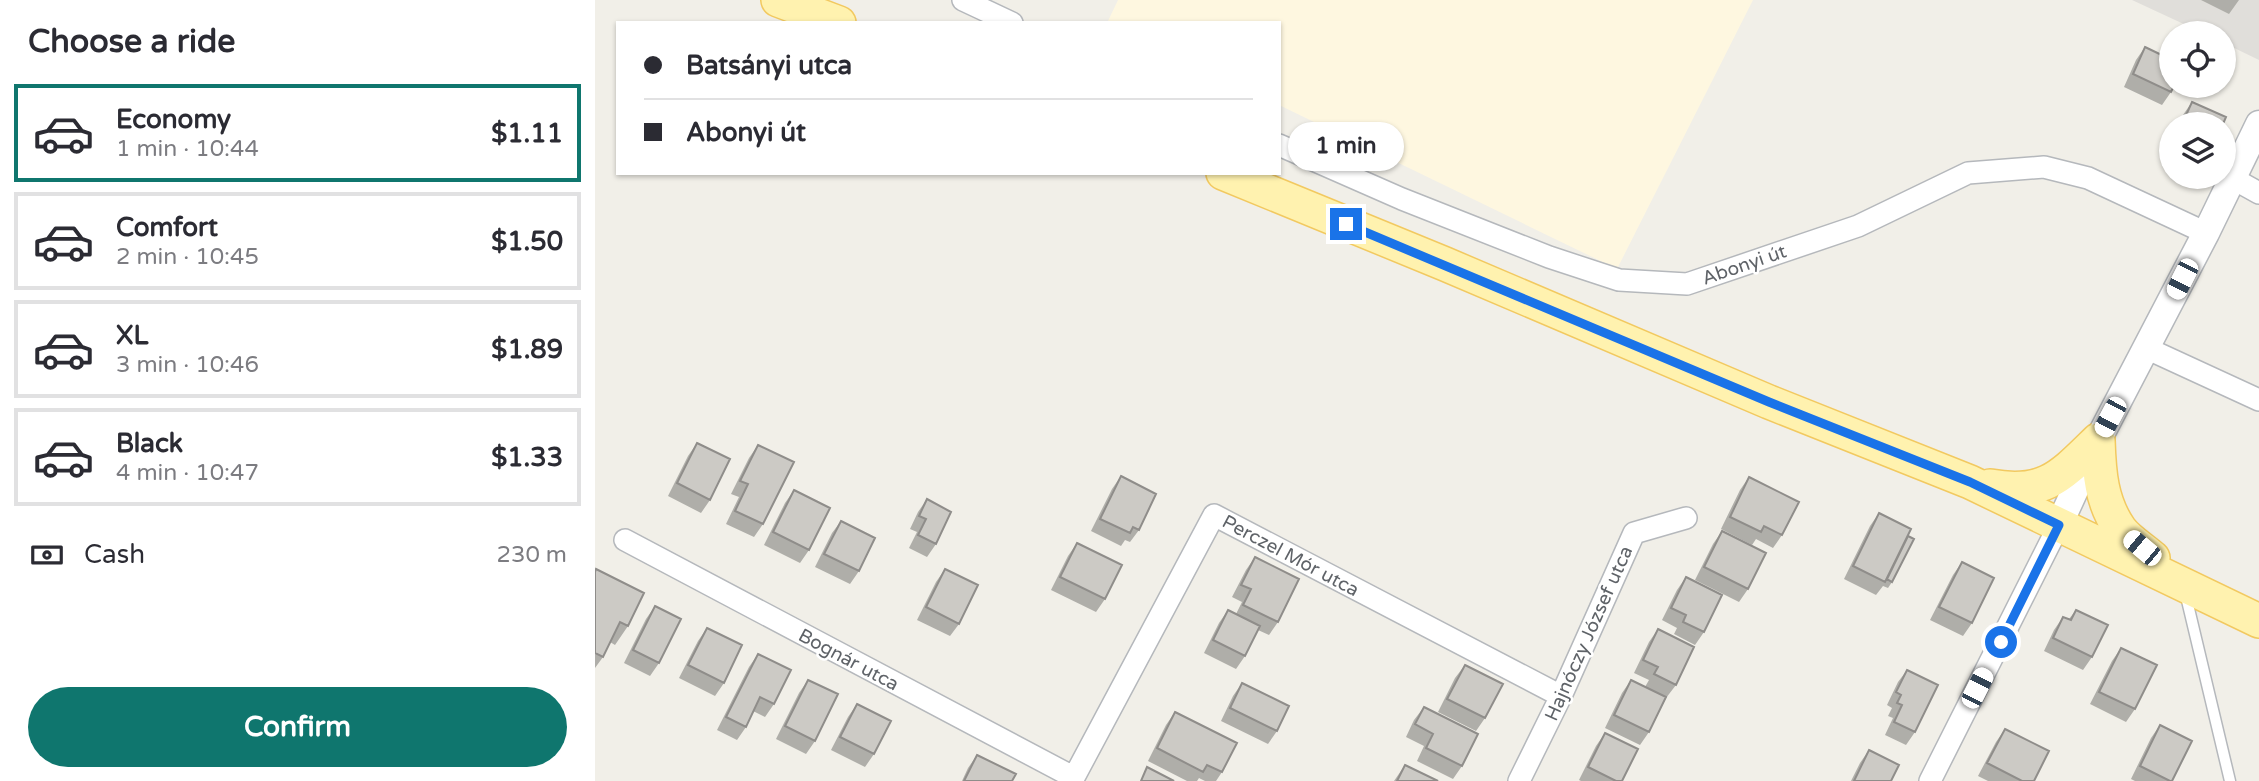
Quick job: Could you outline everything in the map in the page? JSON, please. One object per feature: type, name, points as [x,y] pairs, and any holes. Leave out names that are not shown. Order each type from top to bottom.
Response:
[{"type":"main road","points":[[778,0],[834,21]]},
{"type":"main road","points":[[1228,175],[1769,402],[1970,482],[2259,621]]},
{"type":"main road","points":[[1970,482],[2008,489],[2031,488],[2063,474],[2098,440]]},
{"type":"main road","points":[[2098,440],[2099,480],[2109,509],[2121,531],[2182,583]]},
{"type":"street","points":[[963,0],[1008,21]]},
{"type":"street","points":[[2236,170],[2259,124]]},
{"type":"street","name":"Abonyi út","points":[[1281,146],[1402,199],[1549,257],[1619,280],[1686,284],[1858,226],[1968,173],[2044,167],[2088,178],[2206,233]]},
{"type":"street","points":[[2236,180],[2259,193]]},
{"type":"street","points":[[1930,781],[2059,525],[2098,440],[2227,189]]},
{"type":"street","points":[[2146,348],[2259,400]]},
{"type":"street","name":"Perczel Mór utca","points":[[1073,779],[1214,515],[1560,696]]},
{"type":"street","name":"Hajnóczy József utca","points":[[1519,781],[1634,533],[1686,518]]},
{"type":"street","name":"Bognár utca","points":[[625,540],[1073,779]]},
{"type":"lane","points":[[2182,583],[2230,781]]},
{"type":"shaded area","points":[[1118,0],[1753,0],[1617,269],[1281,106],[1281,21],[1108,21]]},
{"type":"shaded area","points":[[2132,0],[2259,0],[2259,60],[2236,49],[2236,21],[2177,21]]},
{"type":"building","points":[[2145,47],[2159,54],[2159,86],[2133,74]]},
{"type":"building","points":[[2192,102],[2215,112],[2187,112]]},
{"type":"building","points":[[697,443],[730,459],[710,500],[677,483]]},
{"type":"building","points":[[758,445],[794,462],[763,524],[735,511],[748,484],[740,481]]},
{"type":"building","points":[[1121,476],[1156,494],[1139,530],[1133,527],[1130,533],[1100,519]]},
{"type":"building","points":[[1749,477],[1799,502],[1782,535],[1764,526],[1761,532],[1730,517]]},
{"type":"building","points":[[794,490],[830,508],[809,550],[773,532]]},
{"type":"building","points":[[927,499],[951,512],[936,544],[918,535],[926,519],[919,516]]},
{"type":"building","points":[[1879,513],[1911,529],[1885,582],[1853,566]]},
{"type":"building","points":[[841,521],[875,538],[859,571],[824,554]]},
{"type":"building","points":[[1722,531],[1766,553],[1748,589],[1704,567]]},
{"type":"building","points":[[1908,536],[1914,539],[1892,582],[1887,579]]},
{"type":"building","points":[[1077,543],[1122,565],[1105,599],[1060,577]]},
{"type":"building","points":[[1255,557],[1299,579],[1278,622],[1243,605],[1251,589],[1241,585]]},
{"type":"building","points":[[1962,562],[1994,578],[1972,623],[1939,607]]},
{"type":"building","points":[[596,569],[644,593],[628,626],[620,622],[603,657],[595,653]]},
{"type":"building","points":[[945,569],[978,585],[959,624],[926,607]]},
{"type":"building","points":[[1686,577],[1722,595],[1704,632],[1683,622],[1686,615],[1671,608]]},
{"type":"building","points":[[655,606],[681,619],[659,663],[633,650]]},
{"type":"building","points":[[1228,610],[1260,626],[1245,656],[1213,640]]},
{"type":"building","points":[[2076,610],[2108,625],[2092,657],[2053,638],[2063,617],[2071,620]]},
{"type":"building","points":[[707,628],[742,645],[724,683],[688,665]]},
{"type":"building","points":[[1658,629],[1694,647],[1676,685],[1654,674],[1658,667],[1643,660]]},
{"type":"building","points":[[2121,648],[2157,665],[2135,709],[2099,692]]},
{"type":"building","points":[[758,654],[791,670],[774,704],[760,697],[746,727],[726,717]]},
{"type":"building","points":[[1465,665],[1503,684],[1485,718],[1447,699]]},
{"type":"building","points":[[1907,670],[1938,685],[1915,732],[1894,722],[1902,705],[1897,703],[1901,695],[1896,692]]},
{"type":"building","points":[[808,680],[838,694],[815,741],[785,726]]},
{"type":"building","points":[[1631,680],[1666,697],[1649,732],[1614,715]]},
{"type":"building","points":[[1242,683],[1289,706],[1277,731],[1230,708]]},
{"type":"building","points":[[857,704],[891,721],[874,754],[840,737]]},
{"type":"building","points":[[1424,707],[1478,734],[1462,766],[1426,748],[1433,734],[1415,724]]},
{"type":"building","points":[[1175,712],[1237,743],[1222,772],[1207,765],[1203,772],[1157,748]]},
{"type":"building","points":[[2160,725],[2192,741],[2172,781],[2140,766]]},
{"type":"building","points":[[2005,729],[2049,751],[2034,781],[2022,781],[1987,763]]},
{"type":"building","points":[[1605,733],[1638,749],[1622,781],[1616,781],[1588,767]]},
{"type":"building","points":[[1869,750],[1899,765],[1891,781],[1854,781]]},
{"type":"building","points":[[977,755],[1016,774],[1012,781],[964,781]]},
{"type":"building","points":[[1405,765],[1438,781],[1397,781]]},
{"type":"building","points":[[1147,767],[1174,781],[1141,781]]},
{"type":"route","points":[[1346,224],[1769,402],[1970,482],[2059,525],[2001,642]]}]
